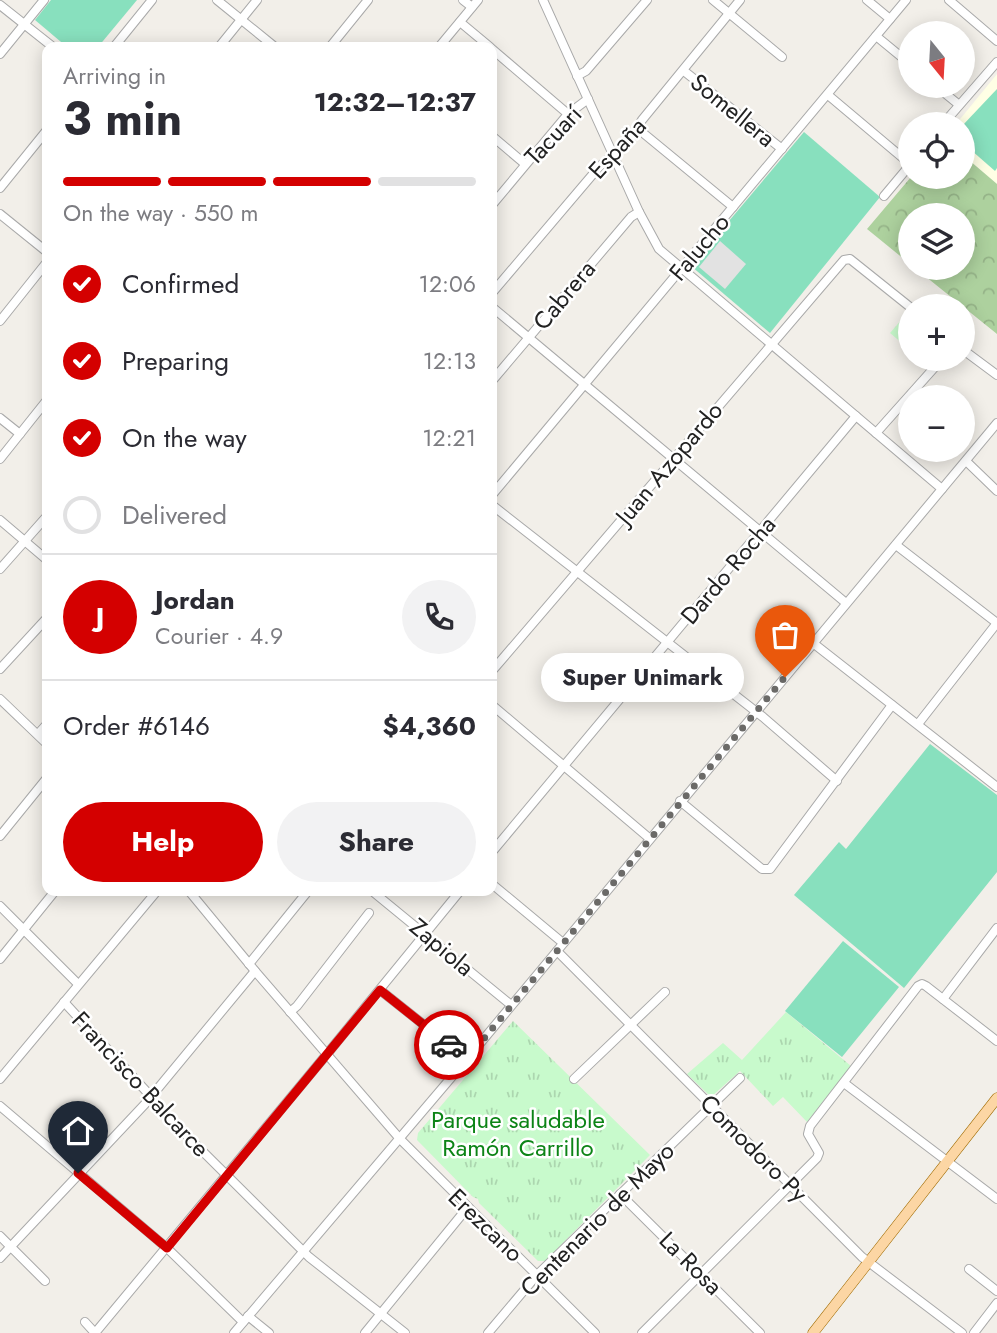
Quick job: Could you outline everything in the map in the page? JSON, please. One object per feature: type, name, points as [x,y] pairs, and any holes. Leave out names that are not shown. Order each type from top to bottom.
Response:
[{"type":"main road","points":[[813,1333],[997,1098]]},
{"type":"street","points":[[0,54],[44,0]]},
{"type":"street","points":[[118,42],[152,0]]},
{"type":"street","points":[[217,0],[269,42]]},
{"type":"street","points":[[223,42],[257,0]]},
{"type":"street","points":[[334,42],[368,0]]},
{"type":"street","points":[[443,42],[475,4],[464,0]]},
{"type":"street","name":"Tacuarí","points":[[577,75],[586,71],[647,0]]},
{"type":"street","points":[[713,0],[782,57]]},
{"type":"street","name":"España","points":[[497,287],[599,167],[629,141],[740,0]]},
{"type":"street","points":[[867,0],[890,19]]},
{"type":"street","name":"Falucho","points":[[497,489],[906,0]]},
{"type":"street","points":[[949,0],[997,41]]},
{"type":"street","points":[[545,1],[587,99],[659,249],[942,489]]},
{"type":"street","points":[[0,5],[47,42]]},
{"type":"street","points":[[460,22],[484,42]]},
{"type":"street","points":[[876,36],[898,54]]},
{"type":"street","points":[[497,53],[568,114]]},
{"type":"street","points":[[952,112],[997,62]]},
{"type":"street","name":"Somellera","points":[[684,71],[782,149]]},
{"type":"street","points":[[828,95],[898,155]]},
{"type":"street","points":[[951,98],[958,104]]},
{"type":"street","name":"Tacuarí","points":[[497,199],[568,114],[587,99]]},
{"type":"street","points":[[637,128],[733,207]]},
{"type":"street","points":[[0,188],[42,136]]},
{"type":"street","points":[[497,140],[526,164]]},
{"type":"street","points":[[884,196],[898,179]]},
{"type":"street","name":"Cabrera","points":[[497,375],[631,217],[639,212]]},
{"type":"street","points":[[0,214],[42,248]]},
{"type":"street","name":"Juan Azopardo","points":[[497,665],[844,260],[849,259],[898,298]]},
{"type":"street","points":[[0,321],[42,268]]},
{"type":"street","points":[[497,311],[846,603]]},
{"type":"street","points":[[975,359],[997,375]]},
{"type":"street","points":[[876,433],[931,371]]},
{"type":"street","points":[[0,459],[42,413]]},
{"type":"street","name":"Dardo Rocha","points":[[497,846],[856,416]]},
{"type":"street","points":[[0,418],[20,434]]},
{"type":"street","points":[[975,450],[997,424]]},
{"type":"street","points":[[234,1333],[400,1139],[965,462]]},
{"type":"street","points":[[967,462],[997,491]]},
{"type":"street","points":[[497,509],[756,712],[837,781]]},
{"type":"street","points":[[0,520],[42,554]]},
{"type":"street","points":[[0,569],[42,522]]},
{"type":"street","points":[[896,545],[997,623],[918,724]]},
{"type":"street","points":[[0,669],[42,623]]},
{"type":"street","points":[[813,643],[997,787]]},
{"type":"street","points":[[2,705],[42,738]]},
{"type":"street","points":[[680,801],[767,870],[770,869],[892,705]]},
{"type":"street","points":[[497,709],[649,838]]},
{"type":"street","points":[[38,734],[42,730]]},
{"type":"street","points":[[0,836],[42,784]]},
{"type":"street","name":"Comodoro Py","points":[[497,889],[560,947],[630,1026],[869,1262],[962,1333]]},
{"type":"street","points":[[0,959],[51,896]]},
{"type":"street","points":[[0,1079],[152,896]]},
{"type":"street","name":"Erezcano","points":[[193,896],[400,1139],[594,1333]]},
{"type":"street","points":[[0,1258],[150,1097],[252,968],[304,896]]},
{"type":"street","name":"Zapiola","points":[[378,896],[511,1005]]},
{"type":"street","points":[[85,1322],[95,1333],[456,896]]},
{"type":"street","name":"Francisco Balcarce","points":[[0,906],[78,984]]},
{"type":"street","points":[[290,1012],[298,1006],[369,913]]},
{"type":"street","points":[[943,999],[997,928]]},
{"type":"street","points":[[642,1333],[817,1158],[819,1153],[808,1134],[809,1129],[918,986],[922,984],[997,1041]]},
{"type":"street","points":[[380,990],[467,1059]]},
{"type":"street","points":[[574,1079],[665,992]]},
{"type":"street","name":"Francisco Balcarce","points":[[64,1002],[150,1097],[304,1251],[405,1333]]},
{"type":"street","name":"Centenario de Mayo","points":[[488,1333],[537,1275],[740,1078]]},
{"type":"street","points":[[844,1083],[997,1199]]},
{"type":"street","points":[[0,1106],[246,1319],[269,1333]]},
{"type":"street","name":"La Rosa","points":[[620,1194],[761,1333]]},
{"type":"street","points":[[365,1333],[468,1207]]},
{"type":"street","points":[[0,1237],[46,1281]]},
{"type":"street","points":[[969,1269],[997,1291]]},
{"type":"street","points":[[974,1333],[997,1303]]},
{"type":"shaded area","points":[[997,74],[997,184],[975,165],[975,112],[966,112]]},
{"type":"shaded area","points":[[720,241],[746,264],[725,289],[699,267]]},
{"type":"green space","points":[[51,0],[137,0],[102,42],[61,42],[35,20]]},
{"type":"green space","points":[[997,89],[995,171],[975,154],[975,112]]},
{"type":"green space","points":[[804,132],[880,197],[770,333],[691,266]]},
{"type":"green space","points":[[975,165],[997,184],[997,334],[975,316],[975,294],[947,294],[930,280],[975,280],[975,203],[898,203],[898,254],[867,229],[901,189],[975,189]]},
{"type":"green space","points":[[898,324],[898,340],[890,333]]},
{"type":"green space","points":[[930,744],[997,795],[997,872],[904,988],[794,895],[839,842],[846,849]]},
{"type":"green space","points":[[843,941],[899,987],[842,1057],[785,1011]]},
{"type":"green space","points":[[786,1012],[851,1066],[807,1122],[783,1097],[773,1106],[740,1071],[711,1097],[687,1074],[723,1043],[742,1060]]},
{"type":"green space","name":"Parque saludable Ramón Carrillo","points":[[513,1021],[650,1155],[545,1261],[538,1261],[417,1140],[418,1133]]},
{"type":"way so far","points":[[449,1045],[467,1059],[785,677]]},
{"type":"place","name":"Super Unimark","points":[[785,677]]},
{"type":"route","points":[[78,1173],[167,1248],[380,990],[449,1045]]}]
